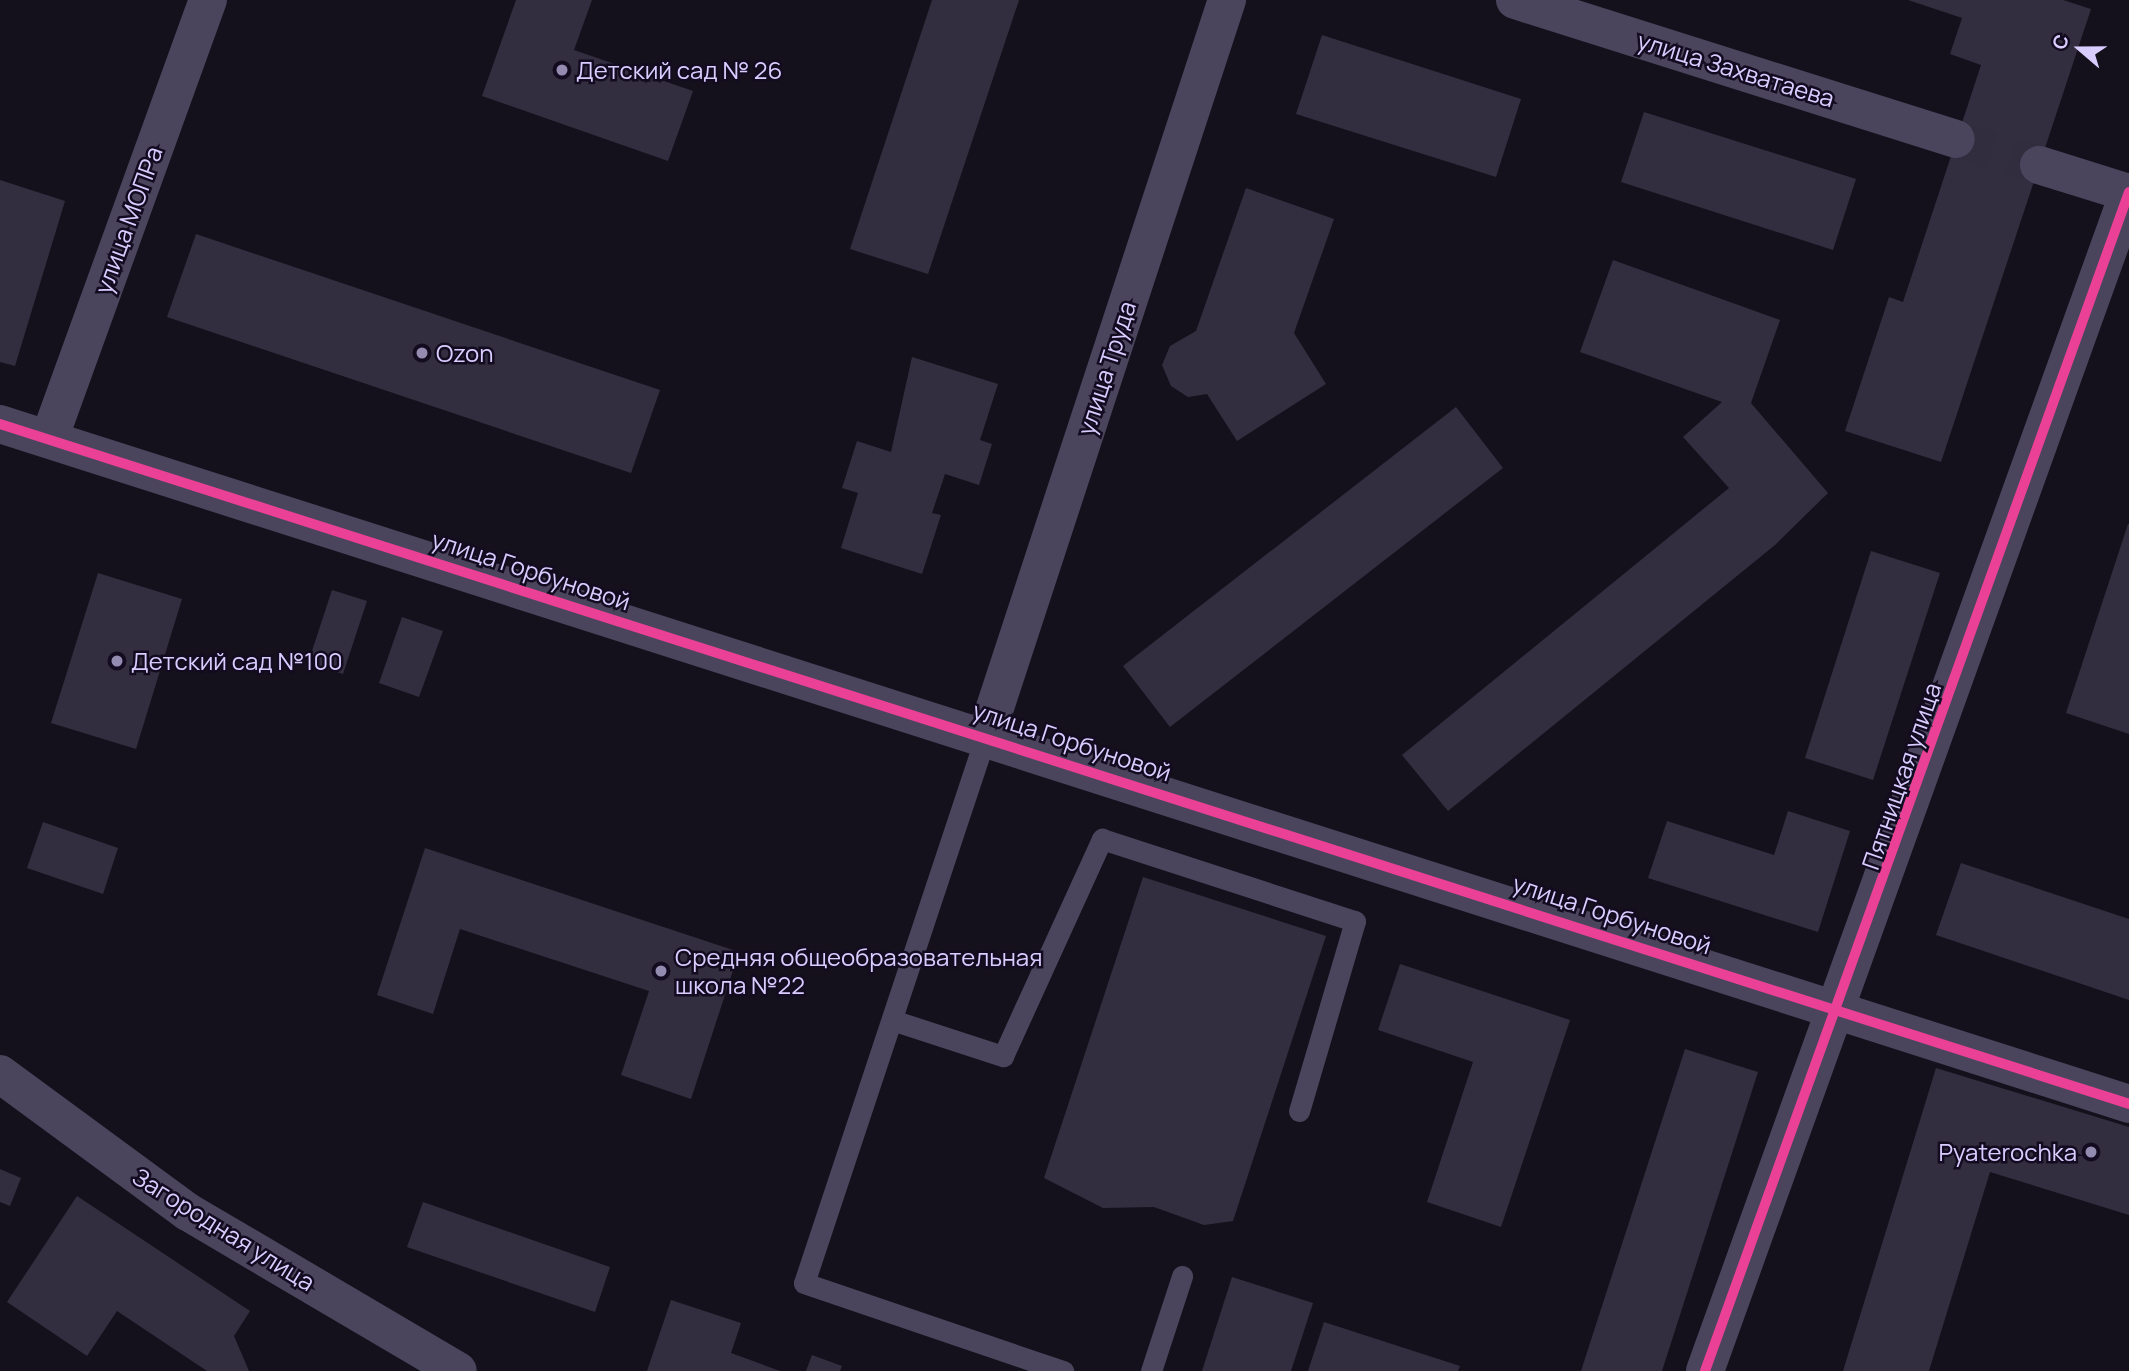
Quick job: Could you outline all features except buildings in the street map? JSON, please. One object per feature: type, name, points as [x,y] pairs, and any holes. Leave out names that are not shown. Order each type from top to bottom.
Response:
[{"type":"street","name":"улица МОПРа","points":[[49,439],[208,0]]},
{"type":"street","name":"улица Труда","points":[[986,735],[1227,0]]},
{"type":"street","name":"улица Захватаева","points":[[1515,0],[1956,139]]},
{"type":"street","points":[[2039,165],[2129,193]]},
{"type":"street","name":"Пятницкая улица","points":[[1705,1371],[1840,1010],[2129,193]]},
{"type":"street","name":"улица Горбуновой","points":[[0,424],[986,735],[2129,1104]]},
{"type":"street","name":"Загородная улица","points":[[0,1074],[188,1212],[458,1371]]},
{"type":"lane","points":[[986,735],[804,1283],[1063,1371]]},
{"type":"lane","points":[[891,1020],[1003,1056],[1102,839],[1354,921],[1299,1111]]},
{"type":"lane","points":[[1150,1371],[1182,1276]]},
{"type":"tunnel","points":[[1956,139],[2039,165]]},
{"type":"cycle path","points":[[1705,1371],[2129,192]]},
{"type":"cycle path","points":[[0,424],[2129,1104]]},
{"type":"place","name":"Детский сад № 26","points":[[562,70]]},
{"type":"place","name":"Ozon","points":[[422,353]]},
{"type":"place","name":"Детский сад №100","points":[[117,661]]},
{"type":"place","name":"Средняя общеобразовательная школа №22","points":[[661,971]]},
{"type":"place","name":"Pyaterochka","points":[[2091,1152]]}]
